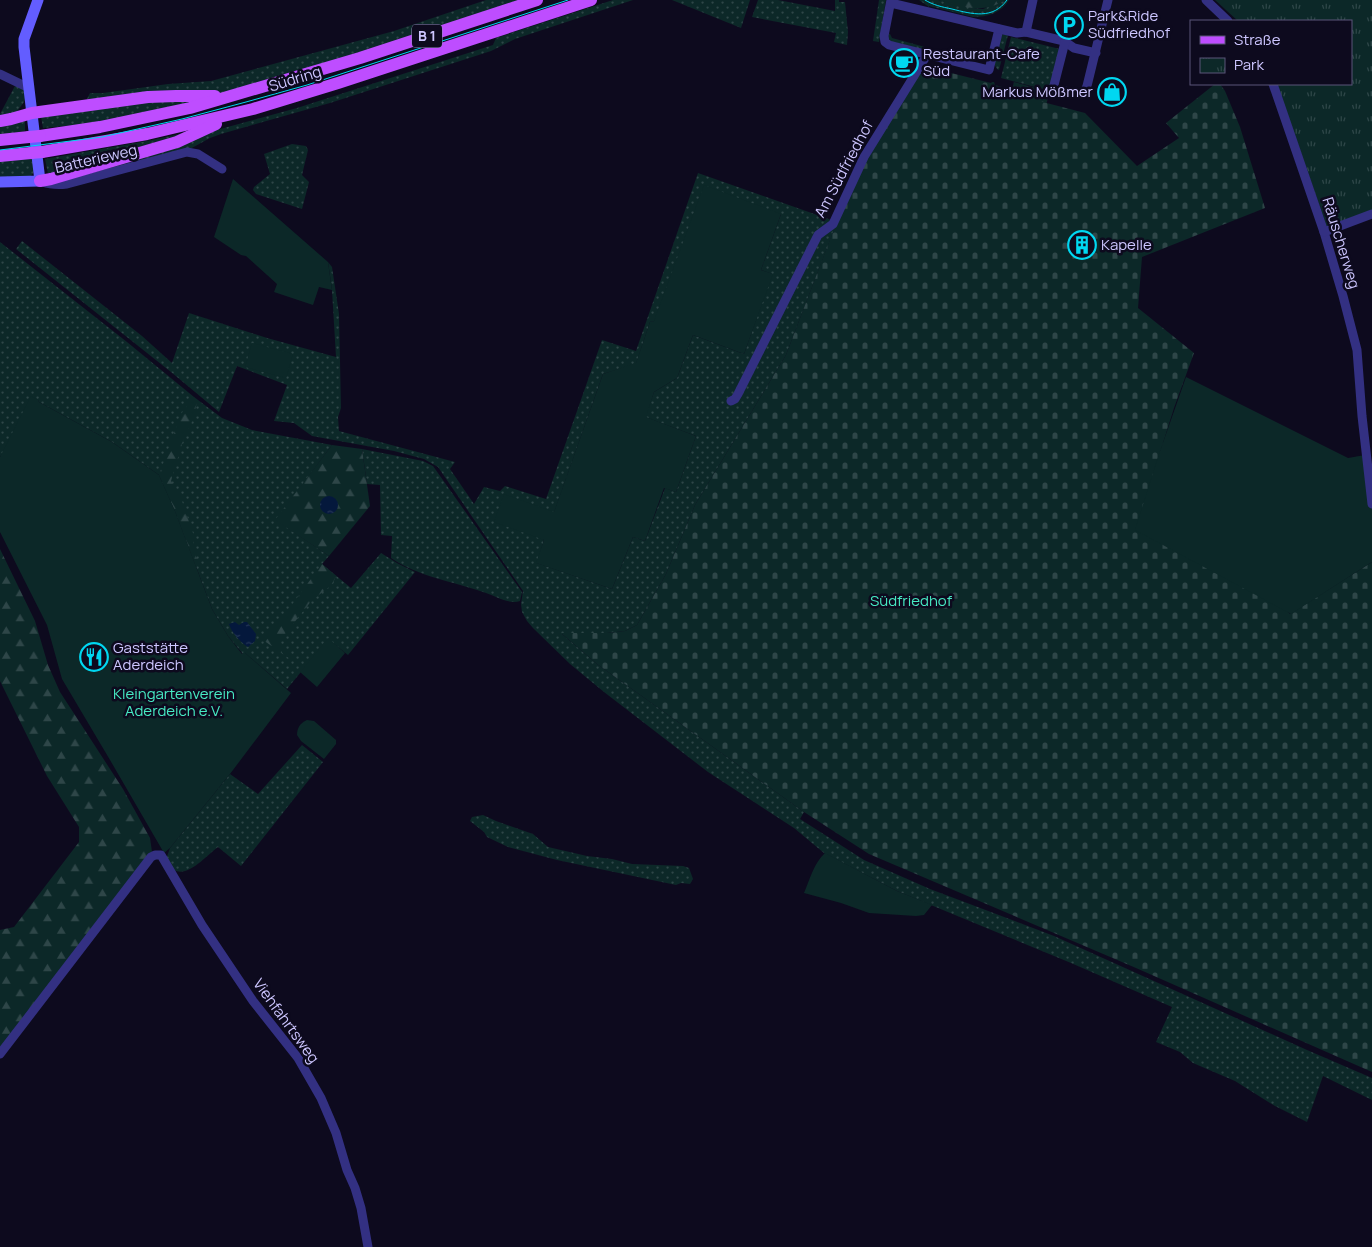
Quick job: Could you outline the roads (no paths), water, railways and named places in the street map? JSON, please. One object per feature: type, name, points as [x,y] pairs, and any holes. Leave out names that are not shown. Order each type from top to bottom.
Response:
[{"type":"main road","name":"Südring","points":[[0,140],[100,127],[190,108],[360,58],[537,0]]},
{"type":"main road","name":"Südring","points":[[0,156],[37,152],[147,134],[253,109],[591,0]]},
{"type":"main road","points":[[0,121],[32,113],[148,97],[232,96]]},
{"type":"main road","points":[[40,181],[177,142],[210,126],[253,109]]},
{"type":"street","points":[[38,0],[24,39],[24,47],[40,181]]},
{"type":"street","points":[[914,0],[928,12]]},
{"type":"street","points":[[1026,32],[1033,0]]},
{"type":"street","points":[[1065,42],[1054,89],[1074,94],[1084,93],[1096,53],[1108,0]]},
{"type":"street","points":[[1206,0],[1227,20]]},
{"type":"street","points":[[999,29],[989,70],[889,45],[885,42],[884,36],[891,1],[999,29],[1017,33],[1026,32],[1065,42],[1074,48],[1096,53]]},
{"type":"street","name":"Am Südfriedhof","points":[[732,401],[738,394],[764,344],[818,235],[833,224],[864,157],[926,55]]},
{"type":"street","points":[[0,74],[29,88]]},
{"type":"street","name":"Räuscherweg","points":[[1273,85],[1324,232],[1357,350],[1372,504]]},
{"type":"street","name":"Batterieweg","points":[[0,182],[40,181],[58,185],[68,184],[187,152],[198,154],[222,169]]},
{"type":"street","points":[[1324,232],[1372,214]]},
{"type":"street","name":"Viehfahrtsweg","points":[[0,1054],[151,857],[153,855],[160,855],[202,925],[253,1001],[293,1051],[320,1098],[336,1133],[347,1170],[355,1188],[368,1247]]},
{"type":"water","points":[[329,496],[335,499],[338,505],[335,511],[329,514],[323,511],[320,505],[323,499]]},
{"type":"water","points":[[235,622],[239,625],[247,622],[256,634],[255,641],[248,647],[242,643],[230,627],[229,624]]},
{"type":"tram line","points":[[0,150],[102,137],[182,119],[307,85],[568,0]]},
{"type":"tram line","points":[[925,0],[934,5],[974,14],[995,11],[1007,0]]},
{"type":"place","name":"Park&Ride Südfriedhof","points":[[1069,25]]},
{"type":"place","name":"Restaurant-Cafe Süd","points":[[904,63]]},
{"type":"place","name":"Markus Mößmer","points":[[1112,92]]},
{"type":"place","name":"Kapelle","points":[[1082,245]]},
{"type":"place","name":"Gaststätte Aderdeich","points":[[94,657]]},
{"type":"park label","name":"Südfriedhof","points":[[911,601]]},
{"type":"park label","name":"Kleingartenverein Aderdeich e.V.","points":[[174,702]]}]
